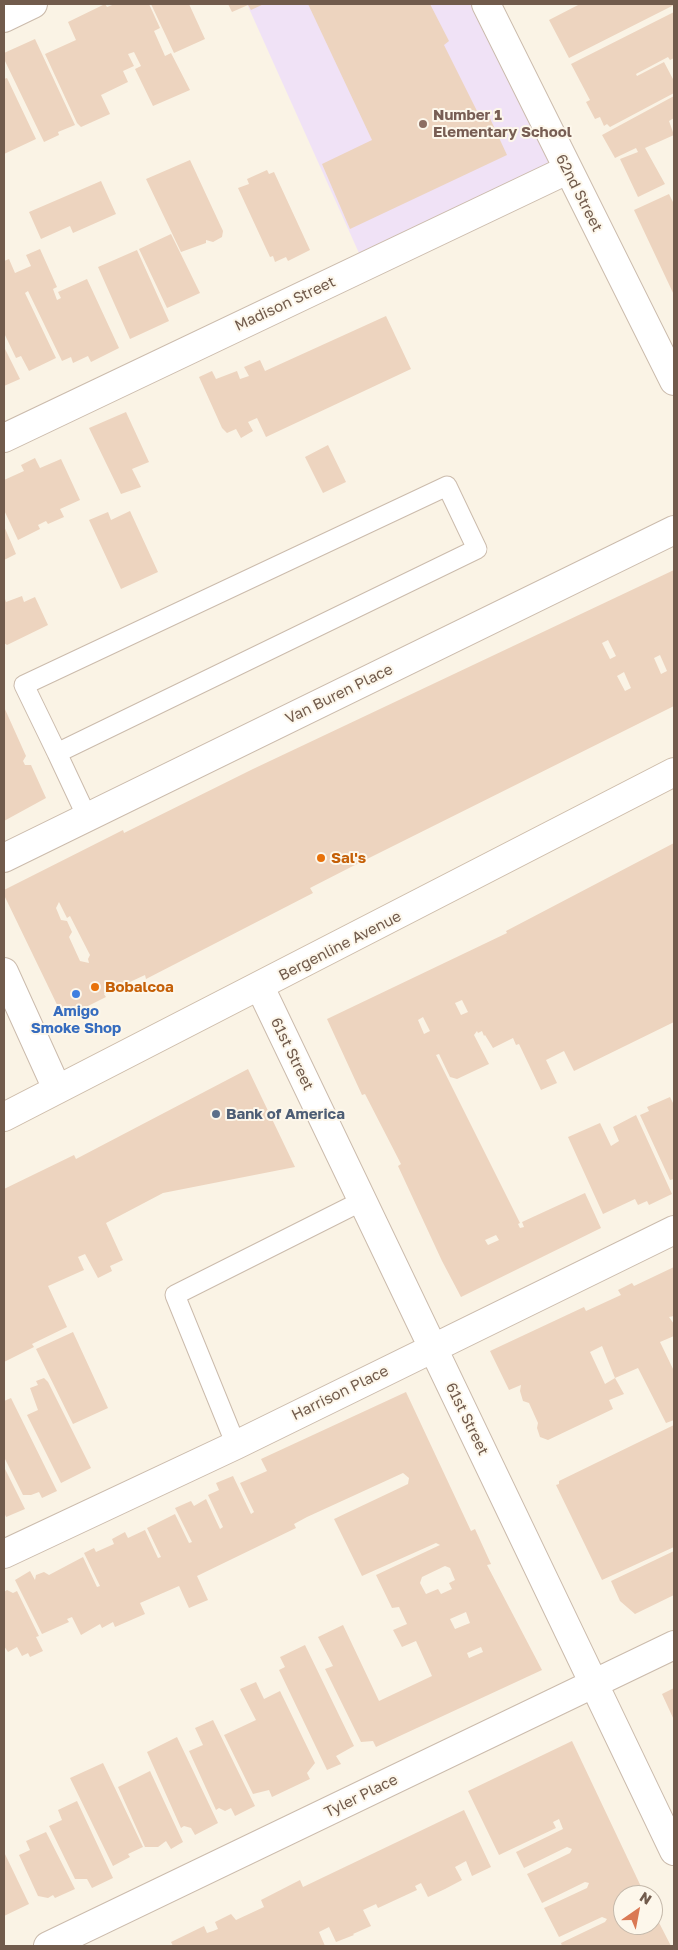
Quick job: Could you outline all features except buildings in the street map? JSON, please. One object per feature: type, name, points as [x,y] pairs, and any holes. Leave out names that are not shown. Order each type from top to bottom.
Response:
[{"type":"street","points":[[4,18],[33,4]]},
{"type":"street","name":"62nd Street","points":[[486,4],[567,170],[666,341],[674,381]]},
{"type":"street","name":"Madison Street","points":[[4,438],[567,170]]},
{"type":"street","name":"Van Buren Place","points":[[4,858],[674,530]]},
{"type":"street","name":"Bergenline Avenue","points":[[4,1117],[260,987],[674,772]]},
{"type":"street","points":[[4,972],[57,1089]]},
{"type":"street","name":"61st Street","points":[[260,987],[674,1851]]},
{"type":"street","name":"Harrison Place","points":[[4,1554],[236,1445],[674,1230]]},
{"type":"street","name":"Tyler Place","points":[[48,1946],[674,1645]]},
{"type":"lane","points":[[57,753],[477,549],[447,486],[24,685],[87,818]]},
{"type":"lane","points":[[236,1445],[175,1295],[362,1201]]},
{"type":"shaded area","name":"Number 1 Elementary School","points":[[247,4],[485,4],[565,165],[363,262]]},
{"type":"place","name":"Number 1 Elementary School","points":[[423,124]]},
{"type":"place","name":"Sal's","points":[[321,858]]},
{"type":"place","name":"Bobalcoa","points":[[95,987]]},
{"type":"place","name":"Amigo Smoke Shop","points":[[76,994]]},
{"type":"place","name":"Bank of America","points":[[216,1114]]}]
